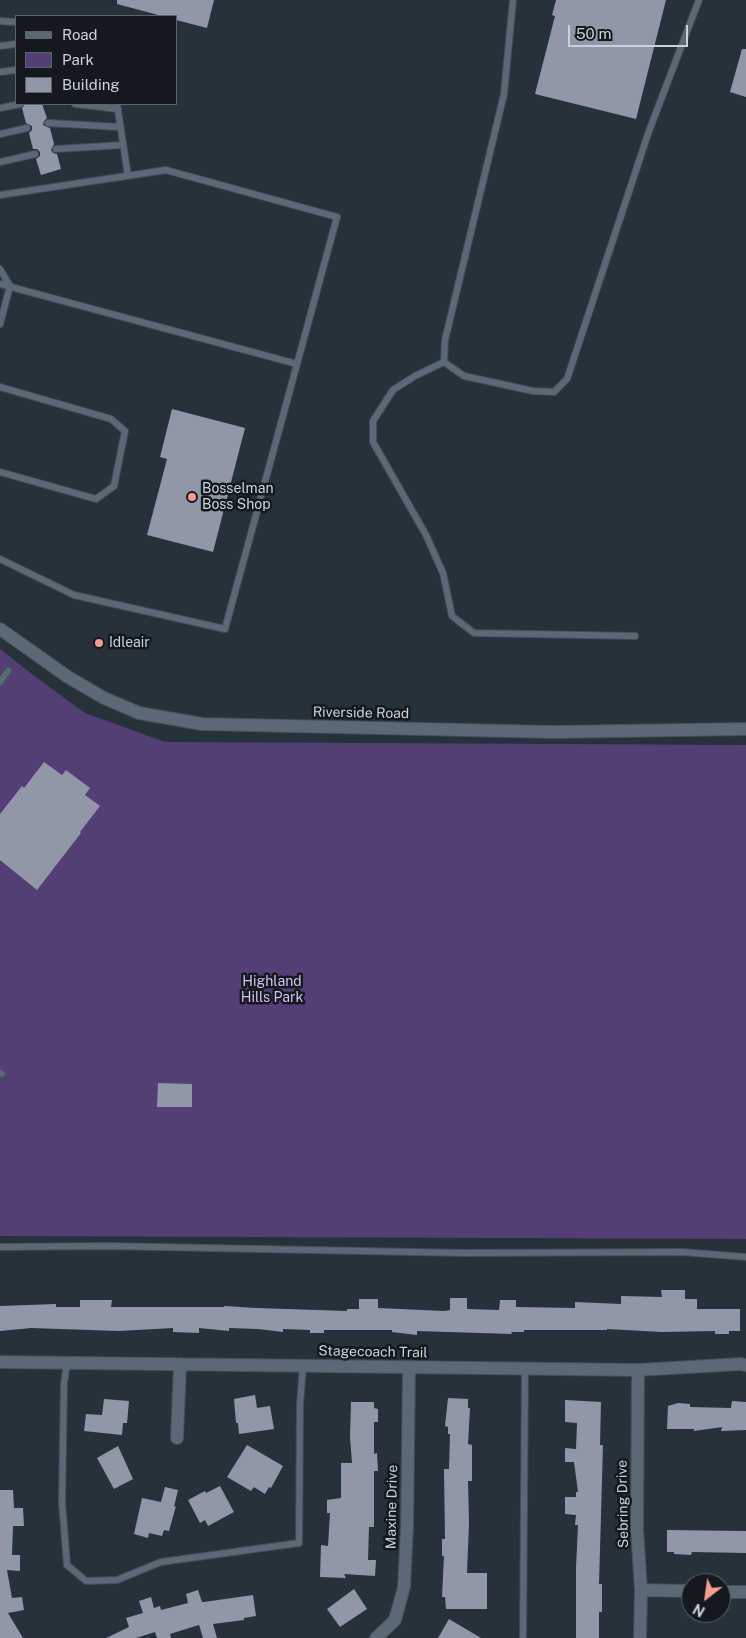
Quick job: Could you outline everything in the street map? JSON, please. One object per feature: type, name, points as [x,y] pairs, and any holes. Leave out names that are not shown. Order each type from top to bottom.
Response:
[{"type":"street","name":"Riverside Road","points":[[0,629],[68,677],[104,698],[139,713],[202,724],[553,732],[746,729]]},
{"type":"street","name":"Stagecoach Trail","points":[[0,1362],[638,1370],[740,1364],[746,1366]]},
{"type":"street","points":[[177,1438],[180,1364]]},
{"type":"street","name":"Maxine Drive","points":[[376,1638],[395,1620],[404,1587],[408,1527],[409,1367]]},
{"type":"street","name":"Sebring Drive","points":[[638,1370],[637,1529],[641,1590],[640,1638]]},
{"type":"street","points":[[641,1590],[681,1591]]},
{"type":"street","points":[[731,1592],[746,1592]]},
{"type":"lane","points":[[444,362],[444,340],[504,94],[513,0]]},
{"type":"lane","points":[[444,362],[464,376],[533,391],[554,392],[567,378],[649,130],[699,0]]},
{"type":"lane","points":[[0,21],[15,22]]},
{"type":"lane","points":[[0,46],[15,44]]},
{"type":"lane","points":[[0,72],[15,70]]},
{"type":"lane","points":[[0,108],[15,105]]},
{"type":"lane","points":[[96,105],[117,106],[128,176]]},
{"type":"lane","points":[[48,122],[120,127]]},
{"type":"lane","points":[[0,134],[28,128]]},
{"type":"lane","points":[[56,149],[123,145]]},
{"type":"lane","points":[[0,162],[35,154]]},
{"type":"lane","points":[[0,196],[166,170],[337,217],[225,629],[74,595],[0,559]]},
{"type":"lane","points":[[0,269],[10,286],[0,324]]},
{"type":"lane","points":[[0,284],[298,364]]},
{"type":"lane","points":[[444,362],[392,390],[373,421],[373,442],[426,535],[443,573],[452,616],[474,633],[636,636]]},
{"type":"lane","points":[[0,387],[111,419],[125,431],[114,486],[96,499],[0,472]]},
{"type":"lane","points":[[0,682],[8,671]]},
{"type":"lane","points":[[0,1247],[107,1246],[464,1253],[682,1252],[746,1257]]},
{"type":"lane","points":[[66,1363],[62,1502],[67,1565],[86,1581],[117,1580],[161,1562],[299,1543],[300,1415],[303,1366]]},
{"type":"lane","points":[[523,1638],[525,1368]]},
{"type":"green space","name":"Highland Hills Park","points":[[0,649],[85,713],[165,742],[746,745],[746,1239],[0,1236]]},
{"type":"building","points":[[117,0],[214,0],[207,28],[178,21],[178,15],[158,15],[117,4]]},
{"type":"building","points":[[556,0],[666,0],[636,119],[535,94],[555,16],[552,15]]},
{"type":"building","points":[[742,49],[746,49],[746,97],[730,92]]},
{"type":"building","points":[[24,105],[42,105],[47,118],[43,125],[50,128],[54,144],[51,150],[57,154],[61,169],[41,175],[36,159],[40,156],[40,152],[37,149],[33,149],[29,133],[32,130],[32,126],[26,123],[22,108]]},
{"type":"building","name":"Bosselman Boss Shop","points":[[172,409],[245,428],[213,552],[147,535],[167,459],[160,457]]},
{"type":"building","points":[[44,762],[62,775],[66,770],[90,788],[85,795],[100,806],[37,890],[0,860],[0,814],[22,786],[24,788]]},
{"type":"building","points":[[158,1083],[192,1084],[192,1107],[157,1107]]},
{"type":"building","points":[[661,1290],[685,1290],[685,1299],[697,1299],[697,1309],[740,1309],[740,1331],[729,1331],[729,1334],[715,1334],[715,1331],[524,1330],[524,1332],[511,1332],[512,1334],[417,1331],[417,1335],[392,1332],[392,1330],[324,1330],[324,1333],[310,1333],[310,1330],[283,1329],[283,1332],[229,1328],[229,1331],[199,1328],[199,1333],[173,1332],[173,1328],[119,1331],[31,1328],[0,1331],[0,1306],[56,1304],[56,1307],[80,1307],[80,1300],[112,1300],[111,1307],[224,1306],[347,1311],[347,1309],[359,1309],[359,1299],[378,1299],[378,1308],[444,1311],[450,1310],[450,1298],[467,1298],[467,1309],[499,1310],[500,1300],[516,1300],[516,1307],[575,1308],[575,1302],[621,1304],[621,1296],[662,1297]]},
{"type":"building","points":[[255,1395],[257,1408],[270,1406],[274,1429],[239,1434],[234,1399]]},
{"type":"building","points":[[448,1398],[468,1399],[468,1408],[470,1408],[468,1444],[472,1445],[472,1481],[468,1481],[467,1573],[487,1573],[487,1609],[446,1609],[445,1597],[442,1597],[444,1556],[442,1556],[442,1539],[445,1539],[444,1469],[449,1469],[450,1434],[448,1434],[448,1427],[445,1426]]},
{"type":"building","points":[[104,1399],[129,1401],[127,1423],[123,1423],[122,1435],[84,1431],[86,1414],[102,1415]]},
{"type":"building","points":[[565,1400],[601,1402],[600,1445],[603,1445],[599,1584],[602,1584],[602,1612],[599,1612],[599,1638],[576,1638],[578,1525],[575,1525],[576,1515],[565,1514],[565,1497],[576,1497],[576,1492],[578,1492],[574,1462],[565,1462],[565,1448],[576,1449],[577,1423],[565,1422]]},
{"type":"building","points":[[732,1401],[746,1402],[746,1430],[721,1431],[722,1427],[694,1431],[694,1429],[667,1429],[668,1406],[678,1403],[690,1404],[690,1407],[731,1408]]},
{"type":"building","points":[[351,1402],[374,1402],[374,1408],[378,1409],[378,1422],[374,1422],[374,1454],[377,1453],[378,1471],[374,1471],[374,1527],[369,1527],[368,1560],[376,1560],[375,1576],[344,1574],[346,1578],[320,1577],[321,1545],[328,1546],[330,1513],[327,1513],[327,1500],[341,1498],[341,1463],[352,1463],[350,1437]]},
{"type":"building","points":[[247,1445],[283,1466],[271,1488],[269,1487],[265,1494],[254,1487],[251,1491],[227,1477]]},
{"type":"building","points":[[118,1446],[133,1479],[114,1489],[97,1458]]},
{"type":"building","points":[[220,1486],[234,1512],[208,1526],[205,1520],[200,1523],[188,1500]]},
{"type":"building","points":[[165,1487],[178,1490],[169,1531],[164,1530],[162,1536],[149,1533],[148,1538],[134,1534],[142,1498],[161,1502]]},
{"type":"building","points":[[0,1490],[13,1490],[14,1508],[23,1508],[24,1526],[13,1526],[12,1555],[20,1555],[20,1571],[7,1570],[12,1598],[22,1597],[24,1610],[8,1613],[23,1638],[0,1638]]},
{"type":"building","points":[[667,1530],[746,1531],[746,1553],[692,1552],[691,1555],[667,1552]]},
{"type":"building","points":[[354,1589],[367,1609],[340,1627],[327,1609]]},
{"type":"building","points":[[198,1590],[202,1602],[253,1595],[256,1616],[244,1618],[244,1620],[213,1624],[217,1638],[203,1638],[199,1625],[170,1634],[171,1638],[157,1638],[155,1632],[136,1638],[106,1638],[129,1627],[126,1618],[143,1613],[139,1601],[151,1597],[154,1608],[160,1606],[161,1610],[188,1603],[186,1594]]},
{"type":"building","points":[[449,1619],[481,1638],[438,1638]]},
{"type":"place","name":"Bosselman Boss Shop","points":[[192,497]]},
{"type":"place","name":"Idleair","points":[[99,643]]}]
